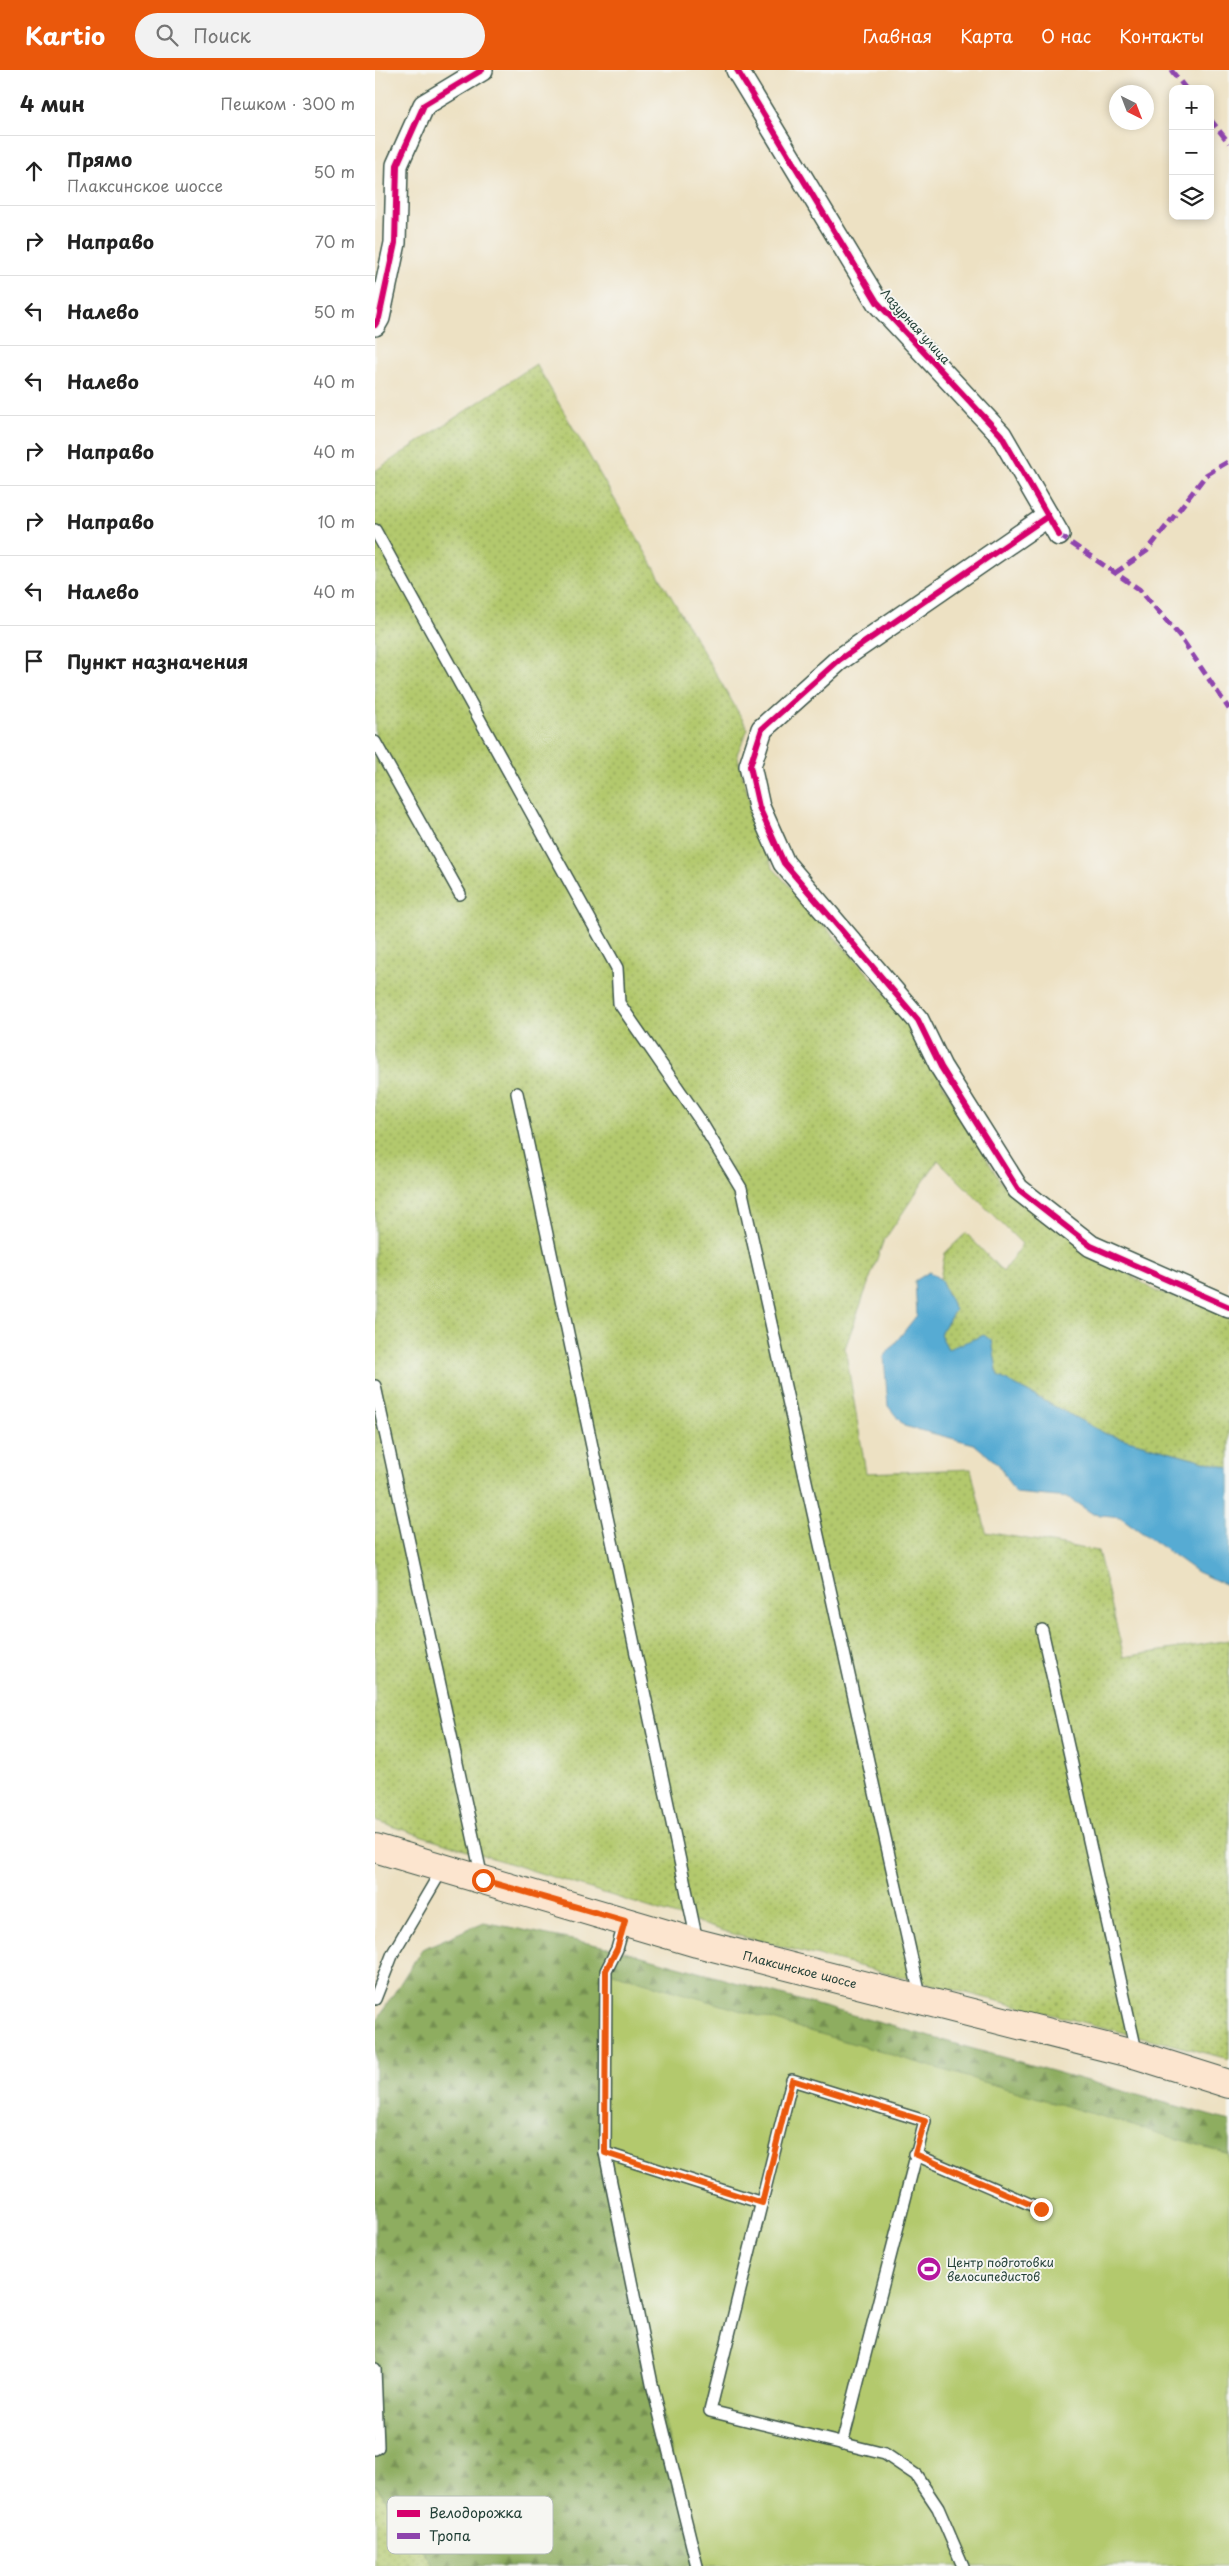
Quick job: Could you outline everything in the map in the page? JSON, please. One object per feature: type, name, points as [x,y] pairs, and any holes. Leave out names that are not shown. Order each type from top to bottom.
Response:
[{"type":"main road","name":"Плаксинское шоссе","points":[[375,1848],[697,1943],[1137,2055],[1229,2084]]},
{"type":"street","points":[[375,325],[379,318],[395,243],[397,165],[424,105],[482,70]]},
{"type":"street","name":"Лазурная улица","points":[[737,70],[877,302],[1001,435],[1059,535]]},
{"type":"street","points":[[1048,516],[839,660],[762,729],[750,766],[759,807],[784,863],[918,1020],[941,1067],[1019,1189],[1091,1246],[1229,1308]]},
{"type":"lane","points":[[375,530],[617,968],[619,1004],[700,1120],[741,1188],[921,2000]]},
{"type":"lane","points":[[375,742],[460,894]]},
{"type":"lane","points":[[517,1093],[697,1943]]},
{"type":"lane","points":[[375,1386],[483,1880]]},
{"type":"lane","points":[[1042,1630],[1137,2055]]},
{"type":"lane","points":[[375,1999],[393,1953],[443,1868]]},
{"type":"lane","points":[[625,1921],[617,1949],[606,1970],[605,2153],[652,2384],[697,2566]]},
{"type":"lane","points":[[842,2444],[925,2121],[792,2080],[710,2411],[842,2444],[885,2454],[916,2475],[938,2508],[963,2566]]},
{"type":"lane","points":[[605,2153],[762,2203]]},
{"type":"lane","points":[[915,2154],[1041,2209]]},
{"type":"lane","points":[[375,2369],[378,2447],[375,2449]]},
{"type":"green space","points":[[536,364],[748,729],[737,754],[751,806],[772,867],[897,1006],[1000,1181],[1029,1208],[1155,1291],[1203,1304],[1229,1316],[1229,1468],[1106,1434],[998,1376],[992,1341],[948,1349],[940,1334],[955,1310],[940,1279],[945,1253],[966,1233],[1003,1272],[1022,1244],[938,1160],[883,1242],[845,1348],[866,1473],[971,1469],[986,1532],[1098,1551],[1124,1657],[1229,1640],[1229,2059],[743,1937],[375,1821],[375,471]]},
{"type":"green space","points":[[484,1922],[617,1949],[1229,2121],[1229,2175],[725,2566],[434,2566],[425,2554],[553,2554],[553,2496],[387,2496],[387,2501],[375,2484],[375,2020],[377,2020],[422,1949]]},
{"type":"green space","name":"Центр подготовки велосипедистов","points":[[606,1971],[1229,2154],[1229,2566],[697,2566],[605,2153]]},
{"type":"green space","points":[[375,2484],[387,2501],[387,2554],[425,2554],[434,2566],[375,2566]]},
{"type":"water","points":[[929,1272],[940,1279],[955,1310],[940,1334],[948,1349],[984,1335],[992,1341],[998,1376],[1106,1434],[1229,1468],[1229,1586],[1197,1572],[1120,1517],[1093,1514],[1069,1498],[1015,1493],[999,1465],[974,1444],[904,1426],[888,1406],[884,1357],[917,1315],[915,1281]]},
{"type":"marked path","points":[[1171,70],[1183,85]]},
{"type":"marked path","points":[[1214,124],[1229,143]]},
{"type":"marked path","points":[[1115,573],[1147,551],[1206,475],[1229,461]]},
{"type":"marked path","points":[[1059,535],[1139,589],[1179,635],[1229,709]]},
{"type":"cycle path","points":[[375,325],[379,318],[395,243],[397,165],[424,105],[482,70]]},
{"type":"cycle path","points":[[737,70],[877,302],[1001,435],[1059,535]]},
{"type":"cycle path","points":[[1048,516],[839,660],[762,729],[750,766],[759,807],[784,863],[918,1020],[941,1067],[1018,1189],[1091,1246],[1229,1307]]},
{"type":"place","name":"Центр подготовки велосипедистов","points":[[929,2269]]},
{"type":"route","points":[[483,1880],[625,1921],[617,1949],[606,1970],[605,2153],[762,2203],[792,2080],[925,2121],[915,2154],[1041,2209]]}]
